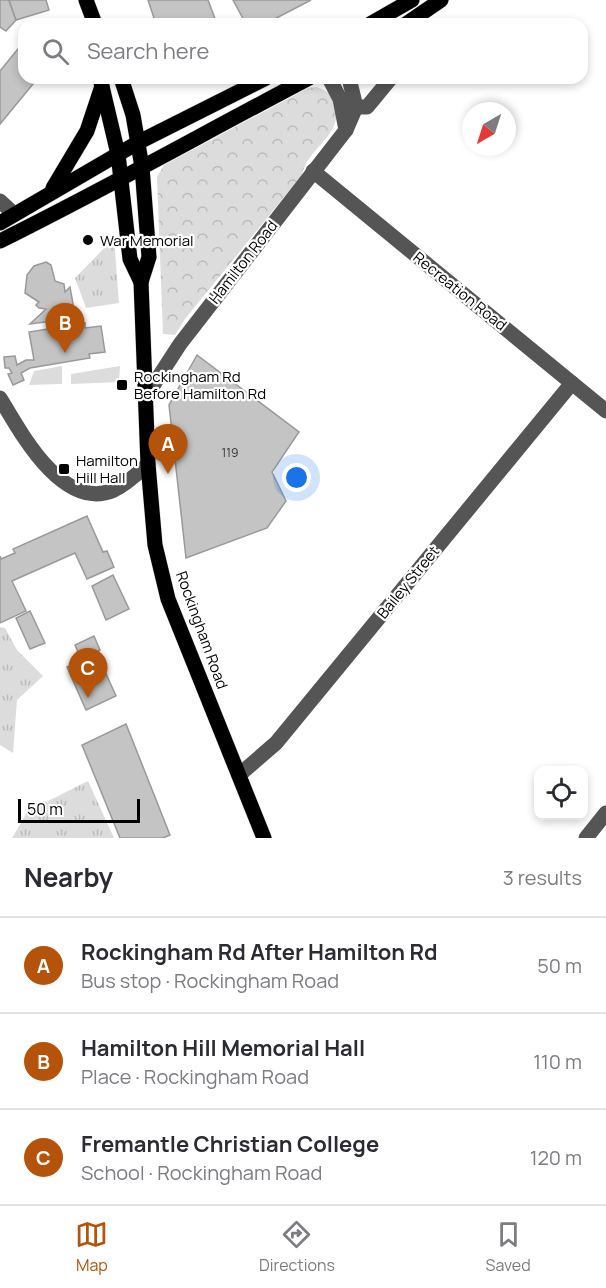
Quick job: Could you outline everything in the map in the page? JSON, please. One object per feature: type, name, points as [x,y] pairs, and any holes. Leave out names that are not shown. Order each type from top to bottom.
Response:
[{"type":"main road","points":[[86,0],[93,18]]},
{"type":"main road","points":[[380,18],[412,0]]},
{"type":"main road","points":[[415,18],[441,0]]},
{"type":"main road","points":[[49,193],[87,131],[100,84]]},
{"type":"main road","name":"Rockingham Road","points":[[101,84],[118,154],[130,259],[141,282]]},
{"type":"main road","name":"Rockingham Road","points":[[123,84],[139,142],[149,257],[141,282],[148,464],[155,545],[168,598],[264,838]]},
{"type":"main road","points":[[0,224],[49,193],[139,142],[254,84]]},
{"type":"main road","points":[[0,241],[121,181],[166,152],[297,84]]},
{"type":"street","points":[[332,84],[340,99],[346,130]]},
{"type":"street","points":[[350,84],[356,107],[367,107],[386,84]]},
{"type":"street","name":"Hamilton Road","points":[[145,399],[180,344],[346,130],[356,107]]},
{"type":"street","name":"Recreation Road","points":[[314,171],[606,411]]},
{"type":"street","points":[[0,201],[14,214]]},
{"type":"street","name":"Bailey Street","points":[[239,775],[276,743],[572,383]]},
{"type":"street","points":[[0,398],[41,462],[64,482],[83,491],[113,491],[148,464]]},
{"type":"street","points":[[586,838],[606,813]]},
{"type":"green space","points":[[317,87],[329,93],[333,98],[336,105],[334,126],[310,157],[302,175],[185,319],[175,335],[163,334],[157,177],[164,165],[308,88]]},
{"type":"green space","points":[[114,238],[119,303],[86,308],[75,278]]},
{"type":"green space","points":[[62,366],[62,384],[29,385],[34,371]]},
{"type":"green space","points":[[120,366],[119,382],[71,384],[71,374]]},
{"type":"green space","points":[[0,627],[5,628],[17,650],[43,676],[17,700],[13,753],[0,745]]},
{"type":"green space","points":[[88,781],[114,838],[12,838],[28,811]]},
{"type":"building","points":[[0,0],[9,0],[16,20],[6,31],[0,27]]},
{"type":"building","points":[[9,0],[46,0],[49,10],[16,20]]},
{"type":"building","points":[[148,0],[208,0],[215,18],[154,18]]},
{"type":"building","points":[[233,0],[311,0],[276,18],[243,18]]},
{"type":"building","points":[[18,49],[18,84],[33,84],[0,124],[0,71]]},
{"type":"building","points":[[46,262],[51,265],[55,281],[64,284],[65,292],[70,287],[75,315],[71,316],[73,325],[54,328],[53,321],[30,324],[46,309],[39,308],[36,305],[39,302],[25,293],[27,275],[34,266]]},
{"type":"building","points":[[85,323],[85,328],[101,326],[105,352],[89,354],[90,358],[30,368],[21,373],[24,380],[13,385],[8,374],[12,373],[9,368],[5,368],[4,357],[15,356],[17,365],[26,360],[34,360],[29,332]]},
{"type":"building","points":[[197,355],[299,432],[272,472],[286,501],[267,528],[186,558],[169,405]]},
{"type":"building","points":[[87,516],[103,552],[107,551],[114,567],[87,579],[75,553],[12,581],[26,611],[0,623],[0,556],[1,559],[15,553],[13,549]]},
{"type":"building","points":[[113,575],[129,609],[106,620],[92,586]]},
{"type":"building","points":[[30,611],[45,643],[30,649],[16,618]]},
{"type":"building","points":[[94,636],[100,650],[81,658],[75,645]]},
{"type":"building","points":[[97,654],[116,696],[86,710],[67,667]]},
{"type":"building","points":[[126,724],[170,835],[163,838],[120,838],[82,745]]},
{"type":"place","name":"War Memorial","points":[[88,240]]},
{"type":"place","name":"Hamilton Hill Memorial Hall","points":[[65,353]]},
{"type":"place","name":"Rockingham Rd Before Hamilton Rd","points":[[122,385]]},
{"type":"place","name":"Hamilton Hill Hall","points":[[64,469]]},
{"type":"place","name":"Rockingham Rd After Hamilton Rd","points":[[168,474]]},
{"type":"place","name":"Fremantle Christian College","points":[[88,698]]}]
